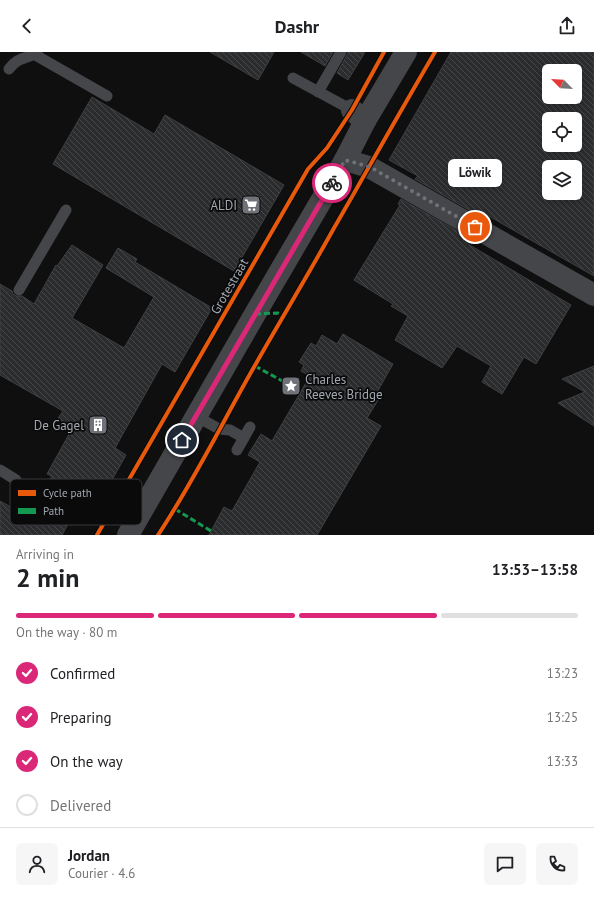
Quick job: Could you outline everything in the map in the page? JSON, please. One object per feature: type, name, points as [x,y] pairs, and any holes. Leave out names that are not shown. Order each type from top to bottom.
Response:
[{"type":"street","points":[[142,510],[345,160],[359,116],[406,52]]},
{"type":"street","points":[[345,160],[370,167],[594,296]]},
{"type":"street","points":[[128,535],[134,525]]},
{"type":"lane","points":[[318,92],[341,52]]},
{"type":"lane","points":[[9,69],[20,59],[34,53],[107,96]]},
{"type":"lane","points":[[293,78],[359,116]]},
{"type":"lane","points":[[19,290],[66,210]]},
{"type":"lane","points":[[196,416],[219,429],[230,430],[244,438]]},
{"type":"lane","points":[[237,450],[250,427]]},
{"type":"lane","points":[[0,470],[14,479]]},
{"type":"building","points":[[210,52],[274,52],[258,80]]},
{"type":"building","points":[[301,52],[333,52],[325,66]]},
{"type":"building","points":[[348,52],[365,52],[348,80],[337,73]]},
{"type":"building","points":[[451,52],[594,52],[594,276],[480,211],[478,215],[415,179],[418,176],[389,160]]},
{"type":"building","points":[[92,97],[154,134],[165,115],[284,185],[234,271],[53,164]]},
{"type":"building","points":[[401,199],[466,236],[463,241],[571,305],[536,364],[524,357],[502,394],[482,382],[491,366],[457,346],[442,368],[395,340],[408,316],[391,306],[393,304],[354,280],[400,205],[398,204]]},
{"type":"building","points":[[72,245],[103,265],[72,318],[124,348],[154,297],[106,268],[118,248],[137,259],[135,262],[212,308],[175,372],[162,364],[115,448],[126,455],[112,479],[50,479],[52,476],[47,474],[72,429],[57,420],[63,411],[0,375],[0,284],[12,291],[16,296],[22,296],[34,304],[56,265],[57,266]]},
{"type":"building","points":[[343,334],[393,364],[376,394],[380,397],[367,418],[381,426],[317,535],[209,535],[224,507],[232,511],[260,462],[248,455],[261,434],[272,441],[310,376],[301,371],[304,365],[299,362],[311,343],[316,346],[322,335],[337,344]]},
{"type":"building","points":[[594,366],[594,426],[558,403],[585,392],[562,379]]},
{"type":"building","points":[[0,501],[10,507],[10,525],[68,525],[62,535],[0,535]]},
{"type":"marked path","points":[[255,314],[278,313],[284,316]]},
{"type":"marked path","points":[[255,366],[286,383]]},
{"type":"marked path","points":[[175,509],[211,531]]},
{"type":"cycle path","name":"Grotestraat","points":[[129,479],[308,169],[327,148],[352,110],[384,52]]},
{"type":"cycle path","points":[[158,535],[196,473],[254,367],[435,52]]},
{"type":"cycle path","name":"Grotestraat","points":[[97,535],[103,525]]},
{"type":"way so far","points":[[332,183],[345,160],[370,167],[475,227]]},
{"type":"place","name":"ALDI","points":[[251,205]]},
{"type":"place","name":"Löwik","points":[[475,227]]},
{"type":"place","name":"Charles Reeves Bridge","points":[[291,386]]},
{"type":"place","name":"De Gagel","points":[[98,425]]},
{"type":"route","points":[[182,440],[332,183]]}]
